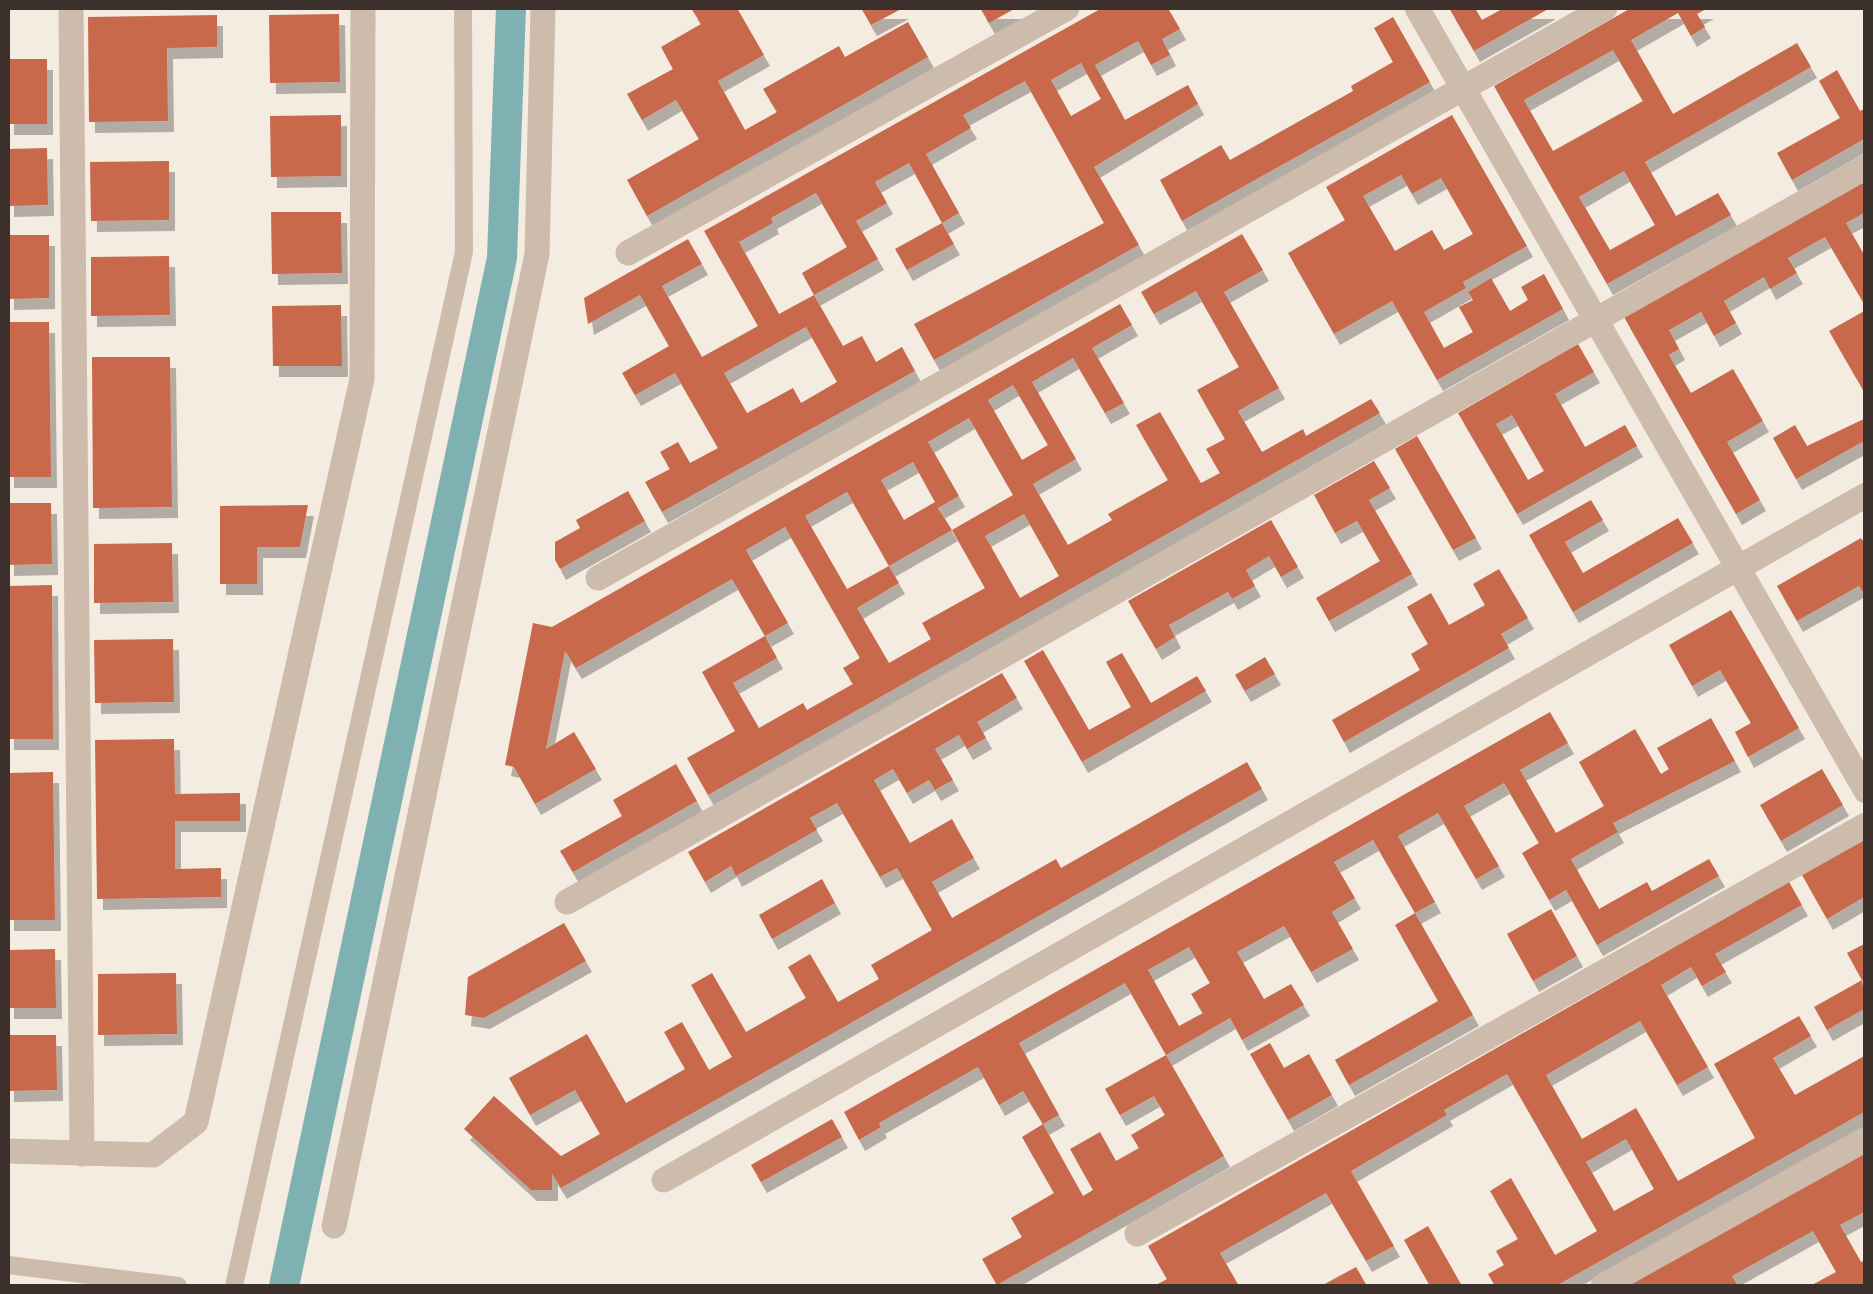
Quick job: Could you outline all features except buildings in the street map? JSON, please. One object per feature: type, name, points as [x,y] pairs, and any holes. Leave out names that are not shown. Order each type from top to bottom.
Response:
[{"type":"street","points":[[70,8],[82,1154]]},
{"type":"street","points":[[8,1151],[153,1155],[196,1122],[362,379],[363,8]]},
{"type":"street","points":[[334,1226],[537,254],[543,8]]},
{"type":"street","points":[[628,253],[1067,8]]},
{"type":"street","points":[[1417,8],[1866,792]]},
{"type":"street","points":[[598,578],[1604,8]]},
{"type":"street","points":[[566,902],[1866,167]]},
{"type":"street","points":[[664,1180],[1866,495]]},
{"type":"street","points":[[1137,1234],[1866,825]]},
{"type":"street","points":[[1602,1286],[1866,1139]]},
{"type":"lane","points":[[234,1286],[464,252],[463,8]]},
{"type":"lane","points":[[8,1265],[178,1286]]},
{"type":"waterway","points":[[284,1286],[502,258],[511,8]]}]
